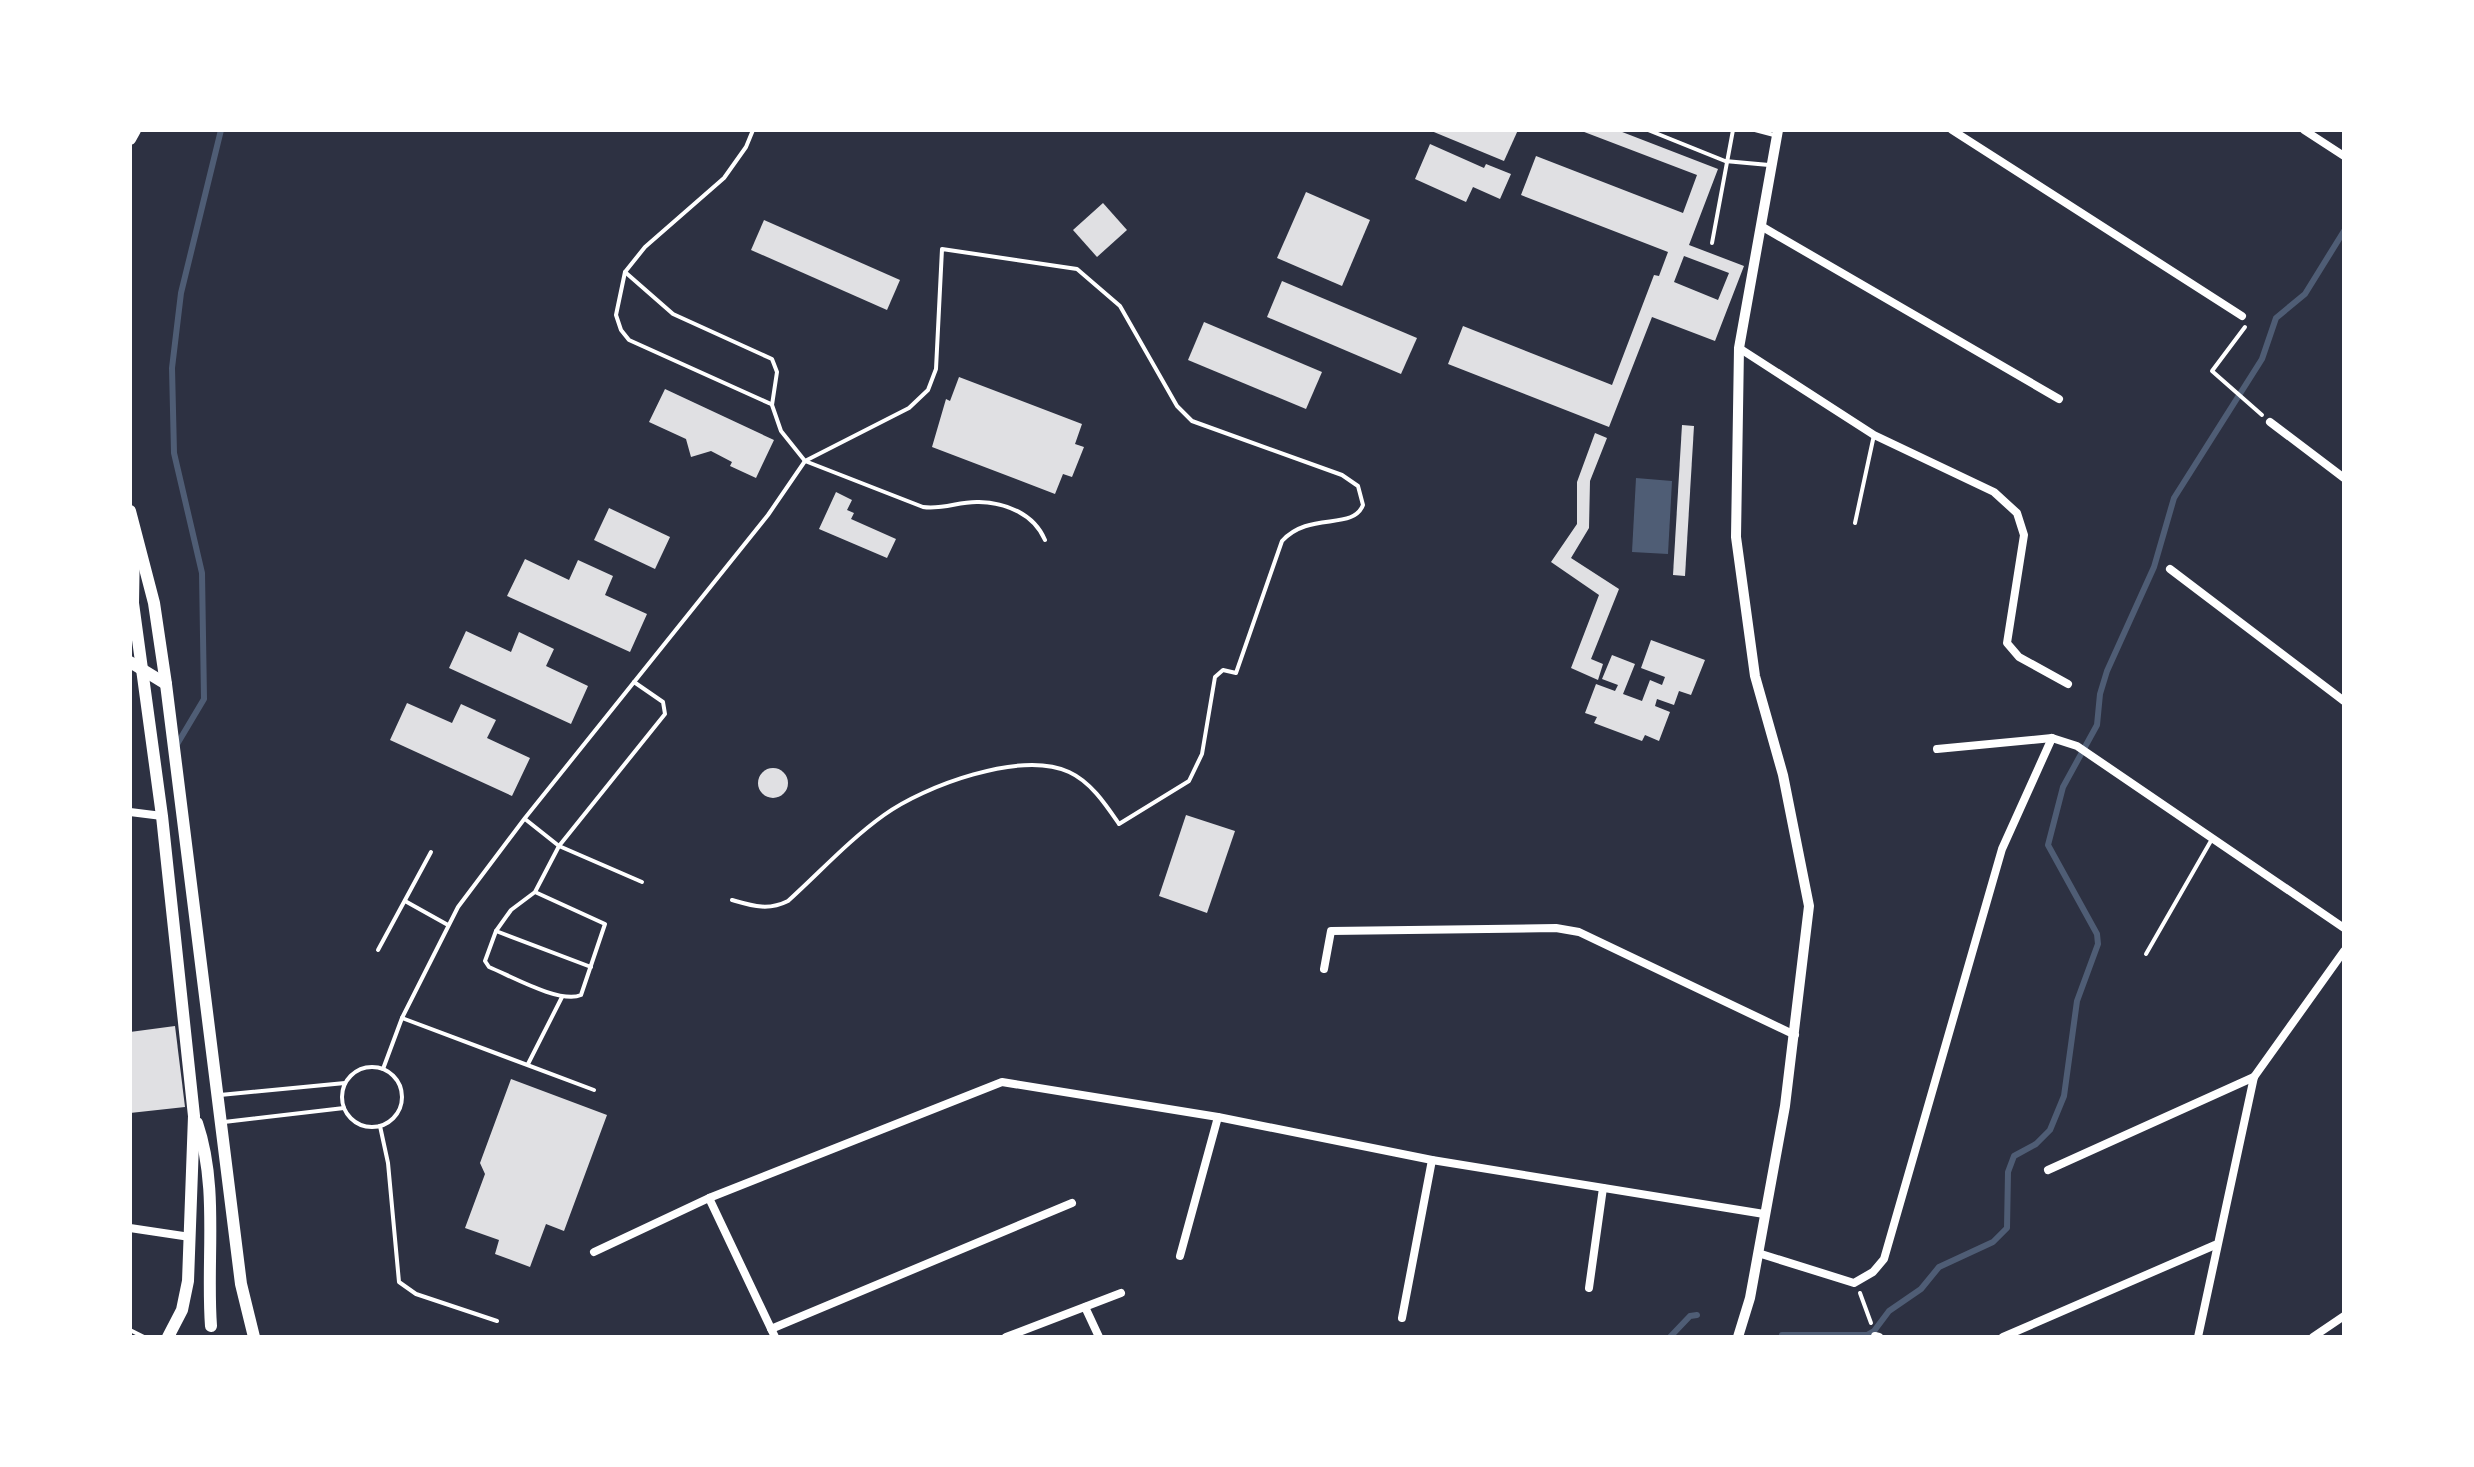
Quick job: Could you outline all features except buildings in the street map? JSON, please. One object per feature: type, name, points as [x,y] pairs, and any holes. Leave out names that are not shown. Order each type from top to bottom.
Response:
[{"type":"main road","points":[[130,139],[135,130]]},
{"type":"main road","points":[[130,511],[154,603],[241,1284],[254,1337]]},
{"type":"main road","points":[[135,538],[132,573],[135,664],[162,816],[194,1116],[190,1237],[182,1310],[168,1337]]},
{"type":"main road","points":[[135,664],[166,684]]},
{"type":"main road","points":[[130,687],[143,696]]},
{"type":"main road","points":[[194,1116],[204,1144],[211,1326]]},
{"type":"street","points":[[1952,130],[2242,316]]},
{"type":"street","points":[[2304,130],[2344,156]]},
{"type":"street","points":[[1738,1337],[1758,1253],[1795,1035],[1809,906],[1783,775],[1755,676],[1736,537],[1739,348],[1778,133]]},
{"type":"street","points":[[1761,226],[2059,399]]},
{"type":"street","points":[[1739,348],[1874,435],[1994,492],[2017,513],[2023,526],[2023,548],[2007,643],[2019,657],[2068,684]]},
{"type":"street","points":[[2270,422],[2344,478]]},
{"type":"street","points":[[2170,569],[2344,701]]},
{"type":"street","points":[[1758,1253],[1854,1283],[1873,1272],[1890,1248],[2002,849],[2052,738]]},
{"type":"street","points":[[1937,749],[2052,738],[2101,760],[2344,928]]},
{"type":"street","points":[[130,812],[162,816]]},
{"type":"street","points":[[1324,969],[1331,931],[1556,928],[1598,939],[1795,1035]]},
{"type":"street","points":[[2198,1337],[2215,1245],[2254,1077],[2344,951]]},
{"type":"street","points":[[2048,1170],[2254,1077]]},
{"type":"street","points":[[594,1252],[709,1198],[1002,1082],[1218,1117],[1432,1160],[1764,1214]]},
{"type":"street","points":[[1180,1256],[1218,1117]]},
{"type":"street","points":[[1402,1318],[1432,1160]]},
{"type":"street","points":[[1589,1288],[1603,1188]]},
{"type":"street","points":[[709,1198],[773,1333],[1072,1203]]},
{"type":"street","points":[[130,1228],[190,1237]]},
{"type":"street","points":[[2003,1337],[2215,1245]]},
{"type":"street","points":[[1006,1337],[1121,1293]]},
{"type":"street","points":[[1085,1307],[1099,1337]]},
{"type":"street","points":[[2313,1337],[2344,1316]]},
{"type":"lane","points":[[753,130],[746,147],[724,178],[645,247],[625,272],[616,315],[621,330],[629,340],[772,405]]},
{"type":"lane","points":[[1648,130],[1725,161],[1771,166]]},
{"type":"lane","points":[[1712,243],[1733,130]]},
{"type":"lane","points":[[1755,130],[1778,133]]},
{"type":"lane","points":[[383,1069],[402,1018],[448,925],[525,818],[768,515],[805,461],[909,408],[932,384],[936,369],[942,249],[1077,269],[1120,306],[1185,416],[1205,428],[1342,475],[1358,486],[1363,505],[1351,520],[1314,521],[1297,528],[1282,541],[1236,673],[1223,670],[1215,677],[1200,762],[1181,787],[1119,824],[1101,799],[1070,772],[1039,765],[999,767],[954,781],[886,813],[788,901],[776,907],[762,908],[732,900]]},
{"type":"lane","points":[[625,272],[673,314],[772,359],[777,372],[772,405],[781,431],[805,461],[923,507],[941,510],[977,502],[1026,514],[1038,526],[1045,540]]},
{"type":"lane","points":[[1855,523],[1874,435]]},
{"type":"lane","points":[[535,892],[603,921],[605,929],[581,995],[562,997],[489,967],[485,961],[496,931],[511,910],[535,892],[559,846],[665,714],[663,702],[634,682]]},
{"type":"lane","points":[[525,818],[559,846],[642,882]]},
{"type":"lane","points":[[2146,954],[2212,839]]},
{"type":"lane","points":[[378,950],[431,852]]},
{"type":"lane","points":[[404,900],[448,925]]},
{"type":"lane","points":[[496,931],[591,967]]},
{"type":"lane","points":[[528,1064],[562,997]]},
{"type":"lane","points":[[402,1018],[594,1090]]},
{"type":"lane","points":[[217,1095],[345,1083],[357,1071],[383,1069],[397,1079],[402,1103],[394,1118],[380,1126],[355,1122],[344,1108],[345,1083]]},
{"type":"lane","points":[[222,1123],[344,1108]]},
{"type":"lane","points":[[380,1126],[388,1163],[399,1282],[416,1294],[497,1321]]},
{"type":"lane","points":[[130,1330],[144,1337]]},
{"type":"path","points":[[2242,316],[2246,325],[2244,331],[2212,371],[2270,422]]},
{"type":"path","points":[[1865,1300],[1877,1337]]},
{"type":"water","points":[[1636,478],[1672,481],[1668,554],[1632,552]]},
{"type":"waterway","points":[[176,746],[204,699],[202,573],[174,453],[172,368],[181,293],[221,130]]},
{"type":"waterway","points":[[1782,1335],[1867,1335],[1874,1331],[1889,1311],[1921,1289],[1939,1267],[1993,1242],[2007,1228],[2008,1172],[2014,1156],[2036,1144],[2050,1130],[2064,1096],[2077,1001],[2098,944],[2097,934],[2048,845],[2063,787],[2097,725],[2100,694],[2107,671],[2154,567],[2174,498],[2262,359],[2276,318],[2305,294],[2344,231]]},
{"type":"waterway","points":[[1670,1337],[1690,1316],[1697,1315]]}]
